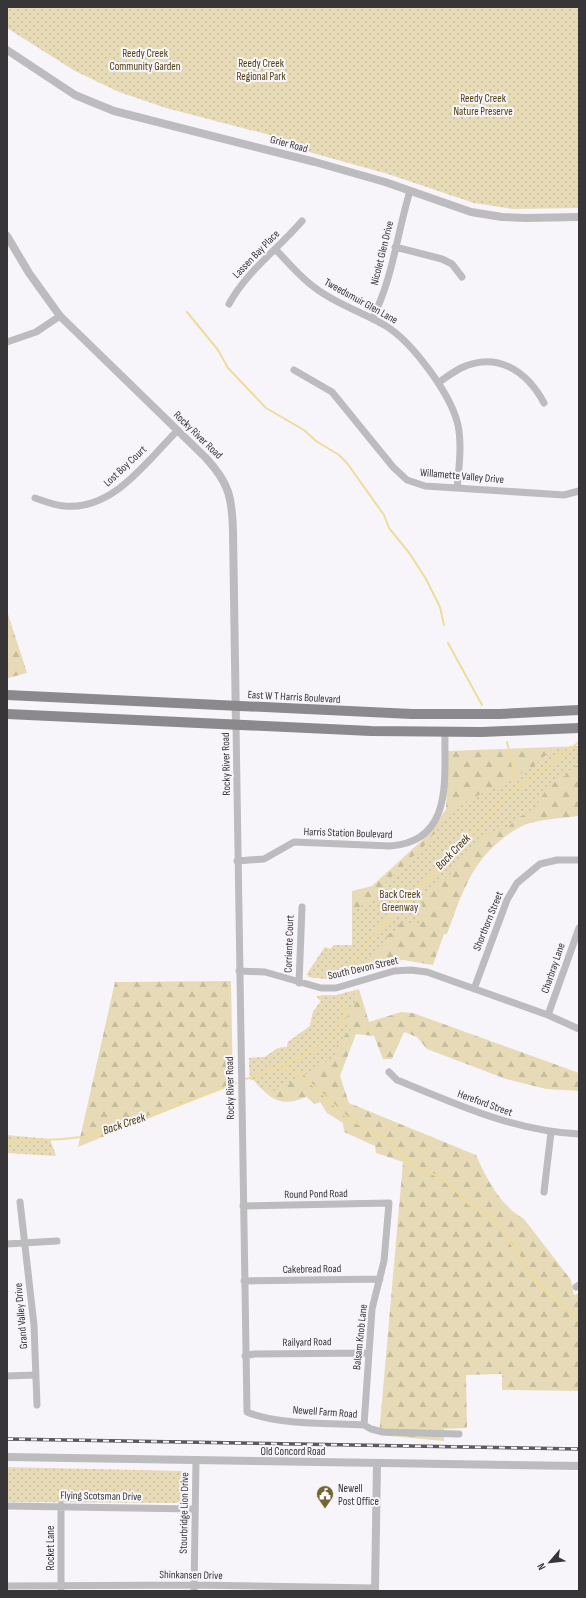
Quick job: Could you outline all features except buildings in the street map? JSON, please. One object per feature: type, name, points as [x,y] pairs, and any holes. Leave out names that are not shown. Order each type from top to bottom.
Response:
[{"type":"main road","name":"East W T Harris Boulevard","points":[[7,695],[235,707],[466,715],[579,710]]},
{"type":"main road","points":[[7,714],[236,725],[445,732],[513,732],[579,728]]},
{"type":"street","name":"Grier Road","points":[[8,52],[75,95],[98,106],[315,162],[481,214],[526,218],[579,217]]},
{"type":"street","name":"Nicolet Glen Drive","points":[[372,319],[389,278],[395,247],[410,191]]},
{"type":"street","name":"Lassen Bay Place","points":[[229,304],[236,291],[302,221]]},
{"type":"street","name":"Rocky River Road","points":[[7,236],[29,273],[60,316],[218,471],[230,494],[233,531],[246,1378]]},
{"type":"street","points":[[395,247],[442,259],[452,264],[462,277]]},
{"type":"street","name":"Tweedsmuir Glen Lane","points":[[275,249],[314,288],[401,336],[413,348],[438,383],[452,408],[458,425],[459,447],[457,488]]},
{"type":"street","points":[[7,342],[36,332],[60,316]]},
{"type":"street","points":[[438,383],[461,368],[471,365],[486,362],[508,366],[527,377],[544,403]]},
{"type":"street","name":"Willamette Valley Drive","points":[[294,370],[332,392],[393,466],[407,480],[424,486],[564,495],[579,491]]},
{"type":"street","name":"Lost Boy Court","points":[[34,498],[65,506],[83,505],[101,500],[124,485],[177,431]]},
{"type":"street","name":"Harris Station Boulevard","points":[[237,861],[264,859],[294,842],[390,846],[407,843],[416,839],[435,822],[443,804],[445,732]]},
{"type":"street","name":"Shorthorn Street","points":[[474,989],[507,900],[517,883],[540,864],[557,860],[579,860]]},
{"type":"street","name":"Corriente Court","points":[[299,983],[302,907]]},
{"type":"street","name":"Charbray Lane","points":[[548,1015],[579,928]]},
{"type":"street","name":"South Devon Street","points":[[239,971],[265,972],[299,983],[321,988],[336,988],[384,973],[411,970],[427,972],[548,1015],[579,1029]]},
{"type":"street","name":"Hereford Street","points":[[389,1072],[397,1080],[488,1117],[517,1126],[551,1132],[579,1134]]},
{"type":"street","points":[[544,1192],[551,1132]]},
{"type":"street","name":"Grand Valley Drive","points":[[20,1202],[34,1325],[37,1405]]},
{"type":"street","name":"Round Pond Road","points":[[243,1206],[389,1203]]},
{"type":"street","name":"Balsam Knob Lane","points":[[364,1425],[372,1309],[384,1261],[389,1203]]},
{"type":"street","points":[[7,1244],[57,1240]]},
{"type":"street","name":"Cakebread Road","points":[[244,1281],[380,1279]]},
{"type":"street","name":"Railyard Road","points":[[245,1356],[254,1354],[369,1353]]},
{"type":"street","points":[[7,1376],[36,1375]]},
{"type":"street","name":"Newell Farm Road","points":[[246,1378],[247,1412],[258,1417],[364,1425],[371,1429],[383,1432],[459,1434]]},
{"type":"street","name":"Old Concord Road","points":[[7,1457],[579,1466]]},
{"type":"street","name":"Stourbridge Lion Drive","points":[[194,1588],[194,1509],[196,1460]]},
{"type":"street","points":[[375,1589],[377,1463]]},
{"type":"street","name":"Flying Scotsman Drive","points":[[7,1506],[194,1509]]},
{"type":"street","name":"Rocket Lane","points":[[61,1506],[61,1588]]},
{"type":"street","name":"Shinkansen Drive","points":[[7,1586],[61,1588],[375,1589]]},
{"type":"green space","name":"Reedy Creek Nature Preserve","points":[[7,7],[579,7],[579,208],[513,209],[474,203],[388,174],[291,147],[293,141],[166,108],[119,92],[75,71],[7,28]]},
{"type":"green space","points":[[7,611],[27,673],[8,678],[7,678]]},
{"type":"green space","points":[[579,746],[579,816],[542,820],[526,824],[508,835],[490,849],[481,860],[467,883],[447,934],[444,934],[433,965],[403,960],[390,962],[343,976],[326,979],[309,977],[307,974],[325,947],[330,949],[334,945],[352,945],[352,891],[372,886],[430,833],[446,809],[448,751]]},
{"type":"green space","name":"Back Creek Greenway","points":[[579,746],[579,766],[574,766],[565,776],[560,777],[546,790],[534,809],[514,820],[507,830],[500,829],[480,838],[461,859],[449,876],[439,882],[423,898],[419,926],[400,923],[398,928],[387,936],[381,948],[360,963],[361,971],[326,979],[309,977],[307,974],[325,947],[330,949],[334,945],[352,945],[352,911],[370,901],[379,889],[427,843],[435,832],[456,810],[472,798],[512,781],[524,771],[532,768],[553,748]]},
{"type":"green space","points":[[231,981],[233,1084],[78,1147],[115,982]]},
{"type":"green space","points":[[359,989],[369,1022],[401,1012],[413,1013],[579,1073],[579,1091],[546,1089],[506,1079],[427,1049],[417,1037],[404,1032],[392,1059],[383,1059],[374,1036],[356,1034],[340,1076],[349,1103],[476,1155],[495,1191],[508,1207],[524,1219],[571,1280],[574,1295],[579,1293],[579,1391],[502,1390],[502,1374],[466,1375],[467,1428],[444,1429],[444,1441],[379,1435],[403,1162],[376,1153],[375,1146],[344,1132],[343,1123],[327,1113],[320,1102],[315,1104],[306,1097],[290,1102],[277,1100],[265,1092],[254,1080],[250,1080],[249,1058],[265,1057],[278,1048],[287,1047],[288,1042],[310,1026],[313,1012],[321,1001],[316,996],[337,995]]},
{"type":"green space","points":[[353,991],[355,995],[355,1003],[345,1019],[352,1028],[337,1044],[337,1055],[319,1066],[317,1065],[315,1069],[276,1091],[260,1088],[254,1080],[250,1080],[249,1058],[265,1057],[278,1048],[287,1047],[288,1042],[310,1026],[313,1012],[321,1001],[316,996],[337,995]]},
{"type":"green space","points":[[7,1135],[50,1139],[56,1156],[7,1153]]},
{"type":"green space","points":[[7,1467],[181,1471],[187,1477],[186,1500],[181,1503],[7,1502]]},
{"type":"waterway","points":[[187,312],[218,350],[228,368],[266,408],[304,430],[316,441],[339,455],[347,463],[384,515],[389,528],[410,554],[426,579],[440,607],[444,625]]},
{"type":"waterway","points":[[448,643],[482,705]]},
{"type":"waterway","points":[[507,742],[518,788]]},
{"type":"waterway","name":"Back Creek","points":[[339,977],[346,971],[378,930],[450,858],[508,795],[537,775],[579,742]]},
{"type":"waterway","name":"Back Creek","points":[[246,1079],[305,1055],[331,1036],[340,1025],[346,1011],[339,999]]},
{"type":"waterway","points":[[278,1067],[295,1072],[314,1086],[347,1117],[371,1132],[386,1138],[412,1165],[437,1176],[450,1185],[472,1207],[489,1214],[499,1225],[532,1276],[546,1292],[579,1319]]},
{"type":"waterway","name":"Back Creek","points":[[7,1142],[63,1139],[105,1132],[236,1083]]},
{"type":"railway","points":[[7,1439],[579,1449]]},
{"type":"place","name":"Newell Post Office","points":[[325,1509]]},
{"type":"park label","name":"Reedy Creek Community Garden","points":[[145,59]]},
{"type":"park label","name":"Reedy Creek Regional Park","points":[[261,69]]}]
